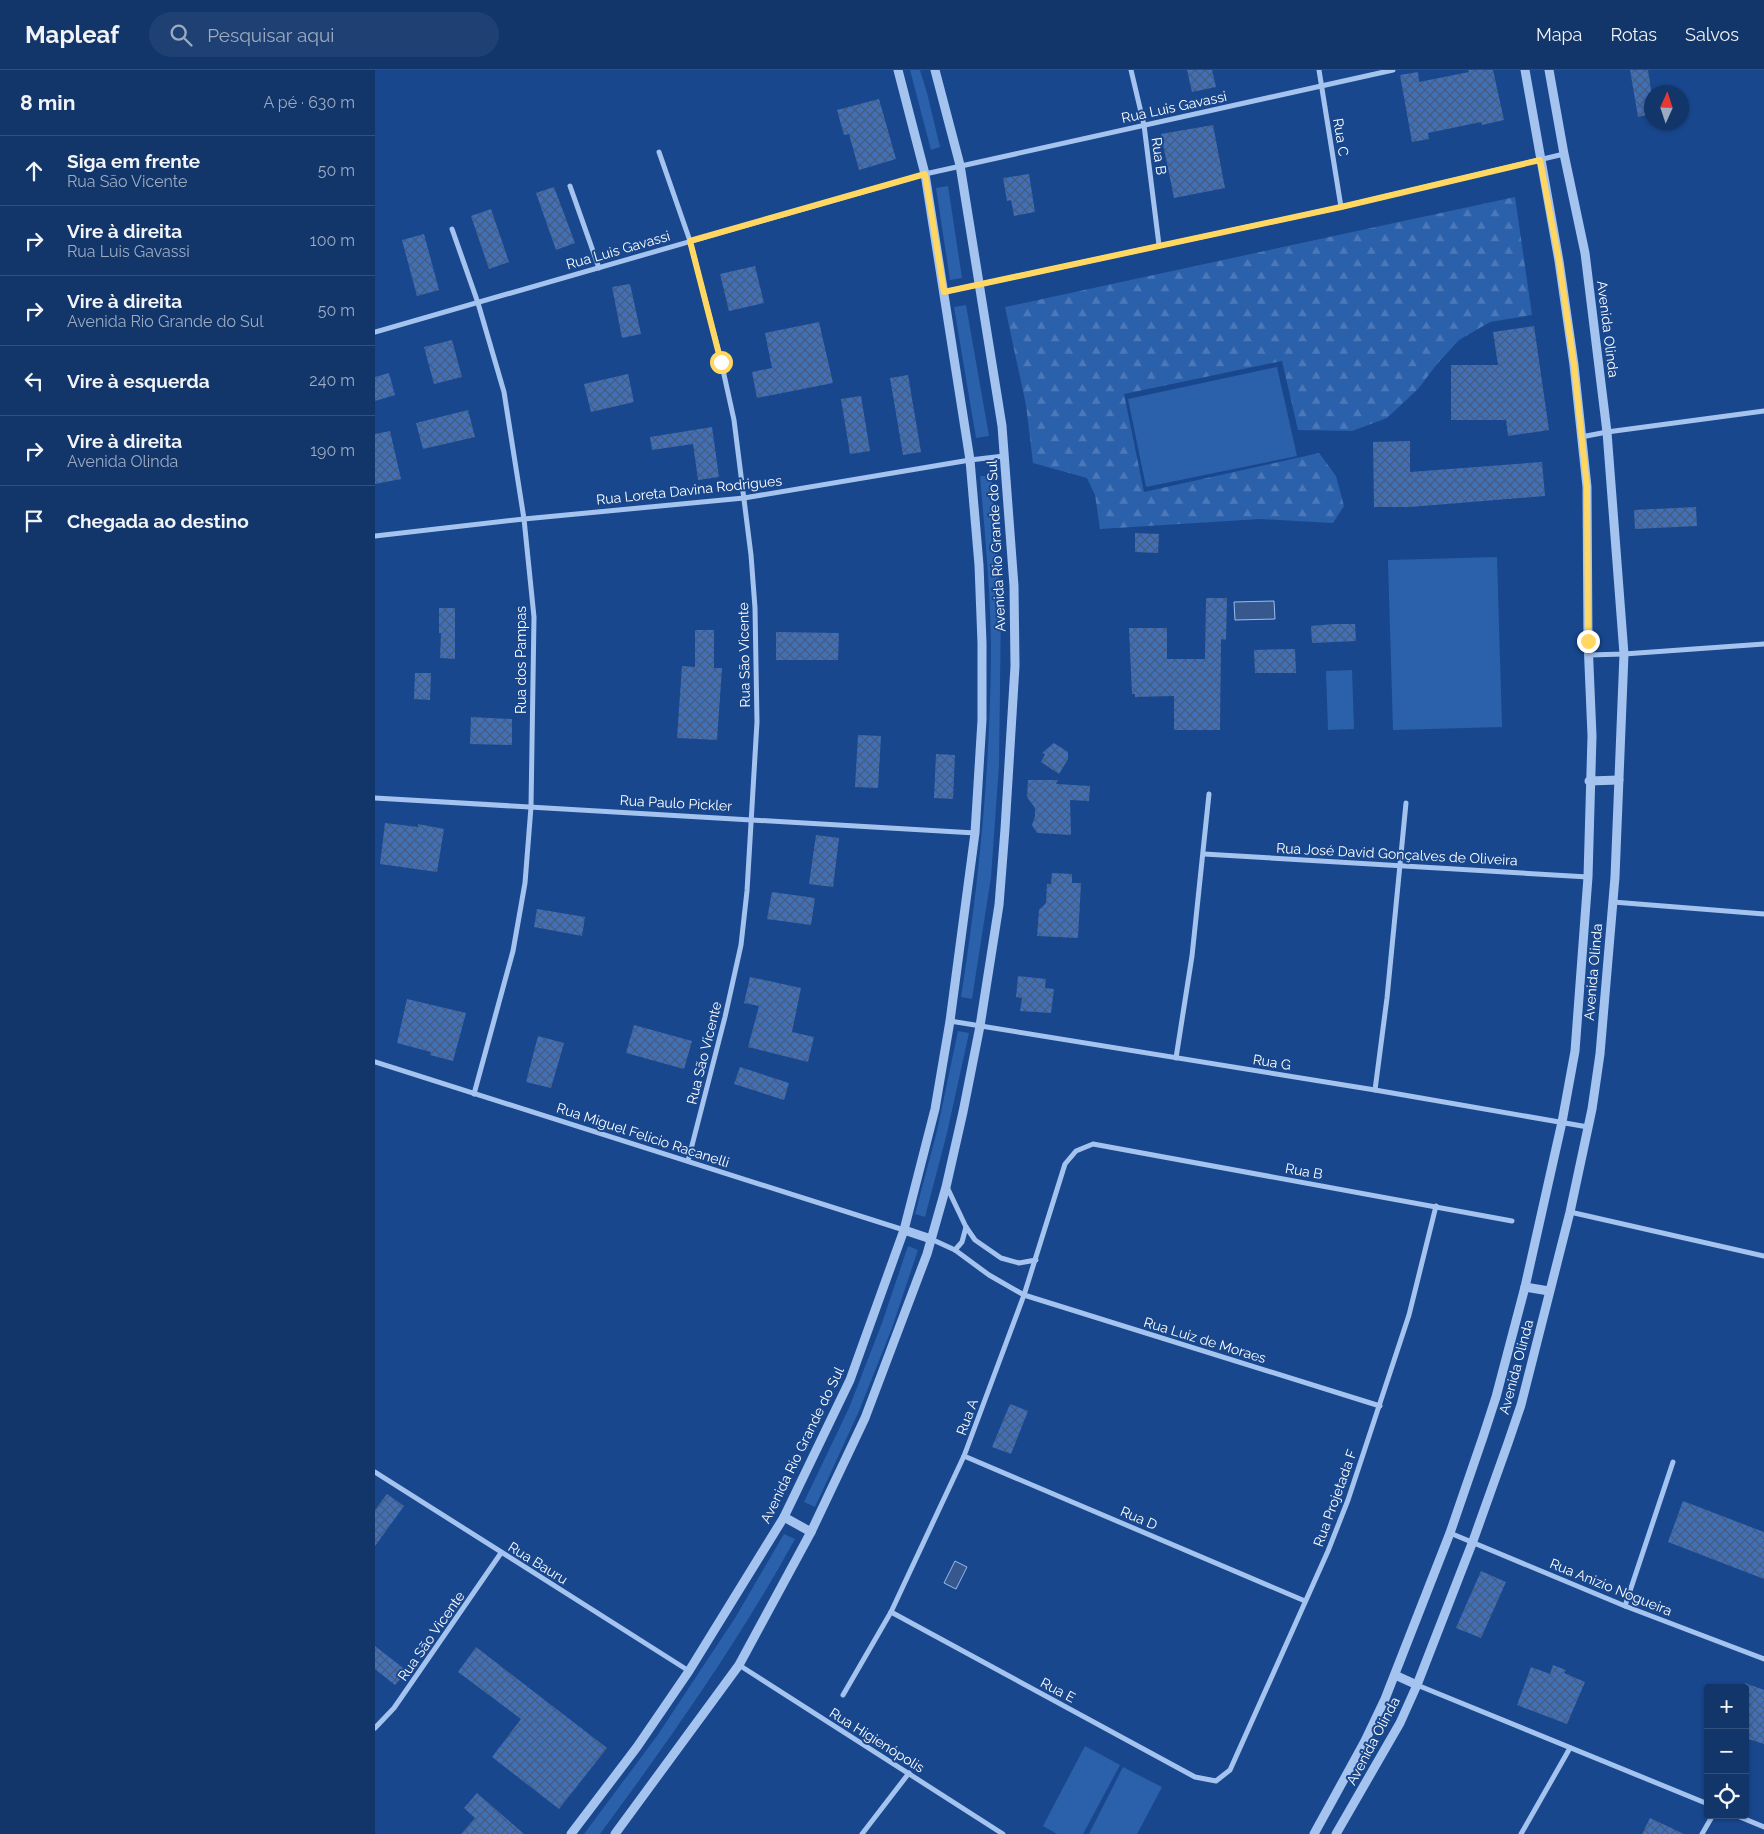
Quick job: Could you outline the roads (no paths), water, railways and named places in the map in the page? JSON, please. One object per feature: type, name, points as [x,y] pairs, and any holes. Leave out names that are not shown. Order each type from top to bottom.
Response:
[{"type":"street","name":"Avenida Rio Grande do Sul","points":[[571,1834],[637,1747],[689,1671],[783,1518],[851,1380],[905,1230],[935,1109],[950,1020],[975,833],[982,720],[982,643],[979,565],[970,460],[925,174],[898,70]]},
{"type":"street","name":"Avenida Rio Grande do Sul","points":[[615,1834],[739,1665],[811,1532],[865,1418],[931,1239],[946,1187],[963,1112],[979,1026],[999,905],[1015,666],[1014,586],[1002,426],[981,285],[960,165],[935,70]]},
{"type":"street","name":"Rua B","points":[[1131,70],[1144,125],[1159,245]]},
{"type":"street","name":"Rua C","points":[[1319,70],[1341,207]]},
{"type":"street","name":"Rua Luis Gavassi","points":[[375,332],[925,174],[1393,70]]},
{"type":"street","name":"Avenida Olinda","points":[[1314,1834],[1365,1741],[1395,1675],[1450,1533],[1496,1397],[1525,1287],[1562,1122],[1575,1051],[1588,877],[1589,781],[1592,736],[1587,487],[1574,365],[1559,261],[1525,70]]},
{"type":"street","name":"Avenida Olinda","points":[[1336,1834],[1400,1723],[1417,1685],[1473,1542],[1521,1405],[1570,1212],[1588,1127],[1600,1054],[1617,837],[1624,654],[1607,432],[1585,253],[1549,70]]},
{"type":"street","name":"Rua São Vicente","points":[[659,152],[690,241],[719,352],[734,420],[751,555],[755,635],[757,722],[752,819],[741,945],[725,1017],[688,1161]]},
{"type":"street","points":[[944,292],[1341,207],[1564,154]]},
{"type":"street","points":[[570,186],[599,268]]},
{"type":"street","name":"Rua dos Pampas","points":[[452,229],[478,303],[504,392],[524,519],[534,617],[531,807],[525,883],[513,951],[474,1094]]},
{"type":"street","points":[[1581,437],[1764,411]]},
{"type":"street","name":"Rua Loreta Davina Rodrigues","points":[[375,536],[524,519],[744,498],[970,460],[1005,456]]},
{"type":"street","points":[[1589,655],[1764,644]]},
{"type":"street","points":[[1589,781],[1619,780]]},
{"type":"street","points":[[1176,1058],[1192,956],[1209,794]]},
{"type":"street","name":"Rua Paulo Pickler","points":[[375,798],[975,833]]},
{"type":"street","points":[[1375,1090],[1387,998],[1406,803]]},
{"type":"street","name":"Rua José David Gonçalves de Oliveira","points":[[1204,854],[1588,877]]},
{"type":"street","points":[[1613,902],[1764,914]]},
{"type":"street","points":[[950,1020],[979,1026]]},
{"type":"street","name":"Rua G","points":[[979,1026],[1375,1090],[1588,1127]]},
{"type":"street","name":"Rua Miguel Felicio Racanelli","points":[[375,1062],[905,1230]]},
{"type":"street","name":"Rua B","points":[[1093,1144],[1512,1221]]},
{"type":"street","name":"Rua A","points":[[843,1695],[891,1612],[964,1456],[1024,1295],[1065,1164],[1076,1151],[1093,1144]]},
{"type":"street","points":[[946,1187],[966,1227],[975,1240],[1001,1258],[1019,1263],[1036,1260]]},
{"type":"street","name":"Rua Projetada F","points":[[1216,1782],[1230,1770],[1328,1551],[1348,1500],[1409,1315],[1436,1206]]},
{"type":"street","points":[[1570,1212],[1764,1256]]},
{"type":"street","points":[[955,1250],[962,1242],[966,1227]]},
{"type":"street","points":[[905,1230],[931,1239]]},
{"type":"street","name":"Rua Luiz de Moraes","points":[[931,1239],[955,1250],[989,1275],[1024,1295],[1380,1406]]},
{"type":"street","points":[[1525,1287],[1549,1291]]},
{"type":"street","name":"Rua D","points":[[964,1456],[1305,1602]]},
{"type":"street","points":[[1625,1606],[1673,1462]]},
{"type":"street","name":"Rua Bauru","points":[[375,1472],[689,1671]]},
{"type":"street","points":[[783,1518],[811,1532]]},
{"type":"street","name":"Rua Anizio Nogueira","points":[[1450,1533],[1625,1606],[1764,1659]]},
{"type":"street","name":"Rua São Vicente","points":[[375,1728],[394,1708],[501,1553]]},
{"type":"street","name":"Rua E","points":[[891,1612],[1195,1777],[1216,1782]]},
{"type":"street","name":"Rua Higienópolis","points":[[739,1665],[1003,1834]]},
{"type":"street","points":[[1395,1675],[1704,1802]]},
{"type":"street","points":[[1521,1834],[1570,1748]]},
{"type":"street","points":[[862,1834],[909,1773]]},
{"type":"street","points":[[1702,1834],[1711,1819]]},
{"type":"street","points":[[1745,1819],[1764,1827]]}]
